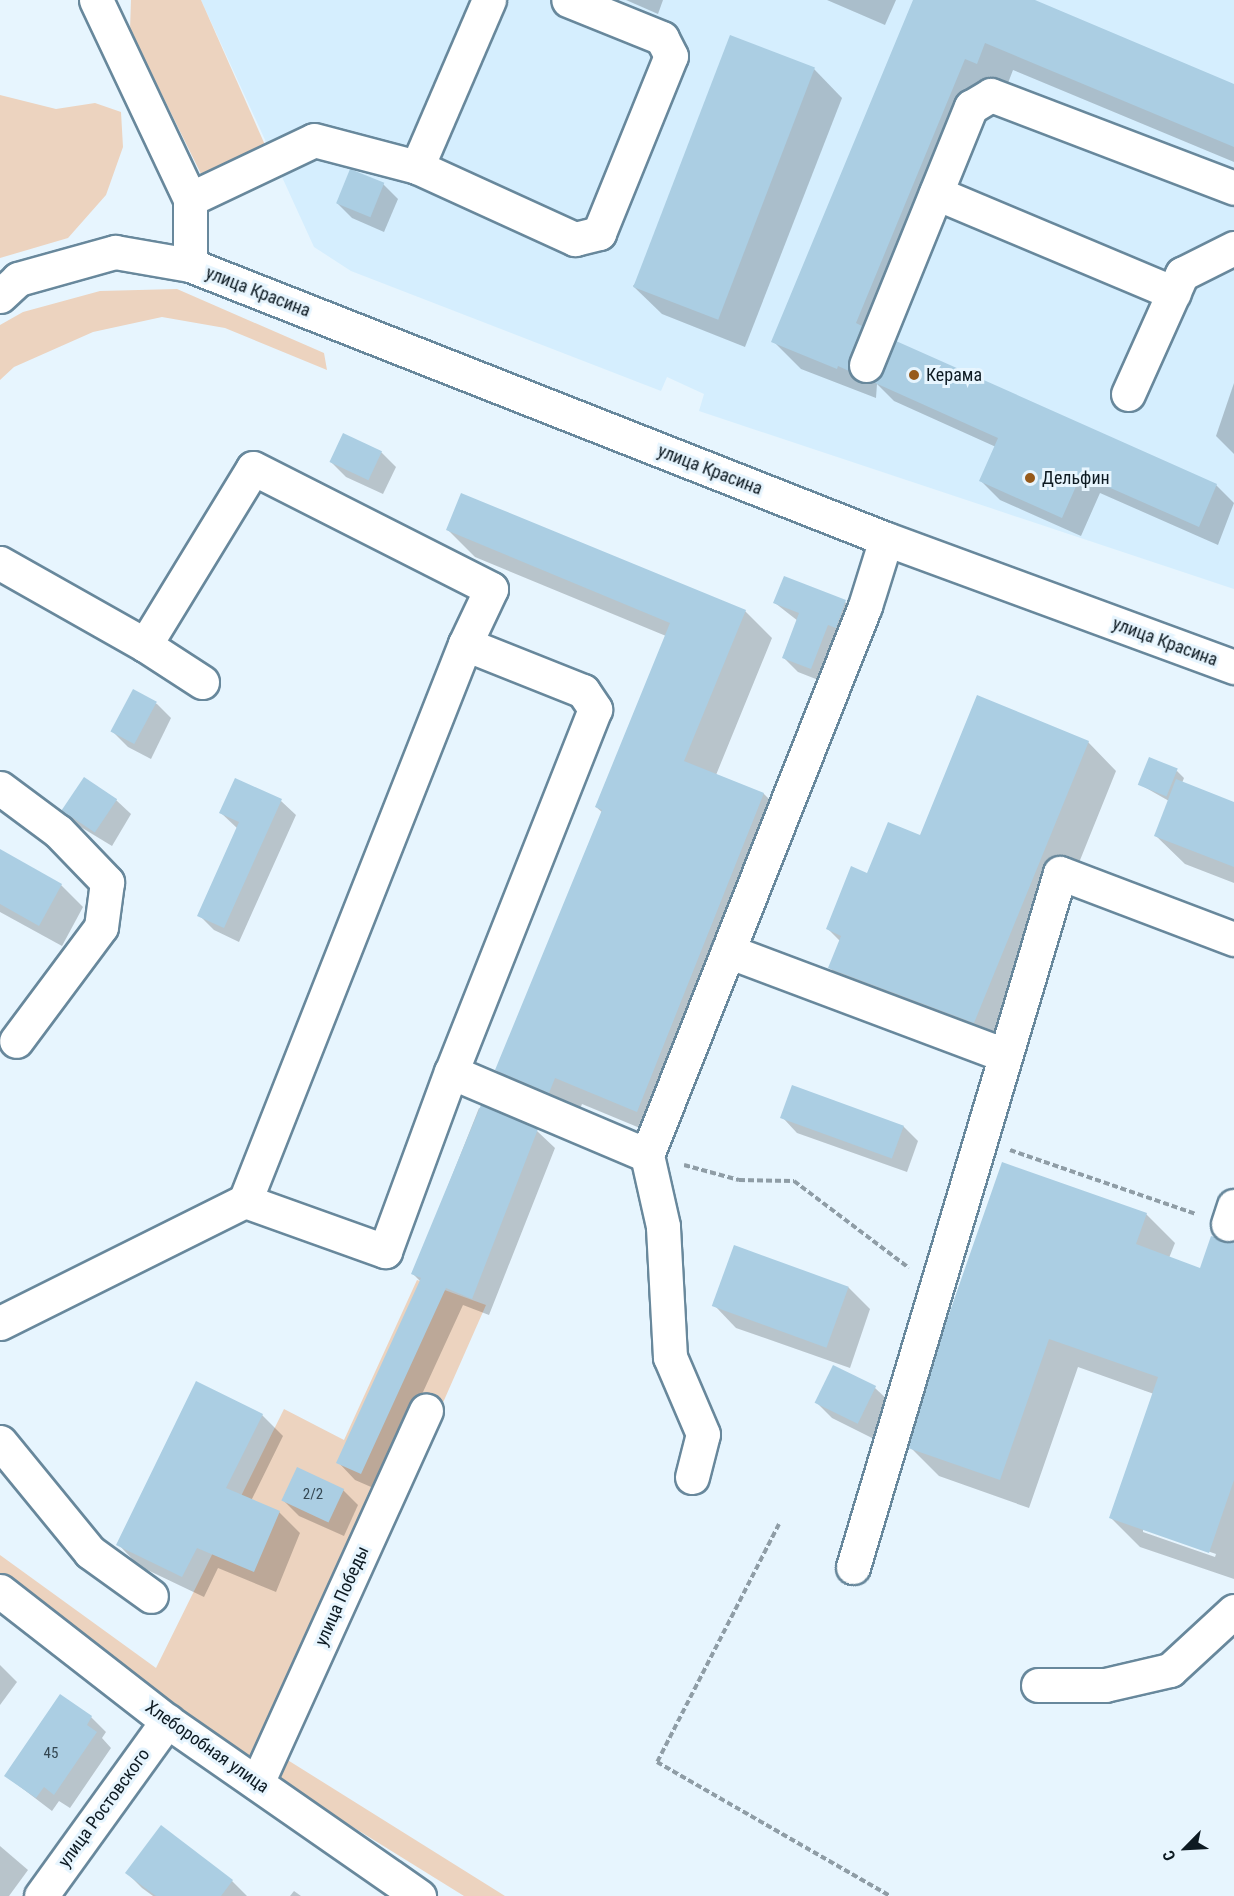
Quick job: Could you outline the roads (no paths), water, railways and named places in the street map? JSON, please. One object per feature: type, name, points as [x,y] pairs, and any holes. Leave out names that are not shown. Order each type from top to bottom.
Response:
[{"type":"street","name":"улица Красина","points":[[96,0],[190,199],[190,265]]},
{"type":"street","points":[[417,167],[489,0]]},
{"type":"street","points":[[190,199],[314,140],[417,167],[575,239],[598,233],[671,56],[662,38],[568,0]]},
{"type":"street","points":[[866,365],[971,107],[991,95],[1234,188]]},
{"type":"street","points":[[936,193],[1174,293]]},
{"type":"street","points":[[1128,394],[1182,274],[1234,248]]},
{"type":"street","name":"улица Красина","points":[[9,287],[115,252],[190,265],[886,539],[1234,667]]},
{"type":"street","points":[[0,1323],[245,1201],[465,644],[491,589],[253,468],[145,645]]},
{"type":"street","points":[[692,1477],[703,1434],[670,1357],[663,1226],[647,1155],[865,606],[886,539]]},
{"type":"street","points":[[0,563],[145,645],[202,682]]},
{"type":"street","points":[[245,1201],[385,1251],[451,1072],[595,709],[583,691],[465,644]]},
{"type":"street","points":[[0,788],[58,831],[107,882],[101,927],[5,1044]]},
{"type":"street","points":[[853,1567],[1059,873],[1234,939]]},
{"type":"street","points":[[728,951],[1005,1055]]},
{"type":"street","points":[[451,1072],[647,1155]]},
{"type":"street","name":"улица Победы","points":[[257,1783],[426,1410]]},
{"type":"street","points":[[0,1442],[90,1552],[151,1596]]},
{"type":"street","name":"Хлеборобная улица","points":[[0,1591],[167,1721],[418,1896]]},
{"type":"street","points":[[1038,1685],[1105,1685],[1170,1670],[1234,1611]]},
{"type":"street","name":"улица Ростовского","points":[[41,1896],[167,1721]]},
{"type":"place","name":"Керама","points":[[914,375]]},
{"type":"place","name":"Дельфин","points":[[1030,478]]}]
